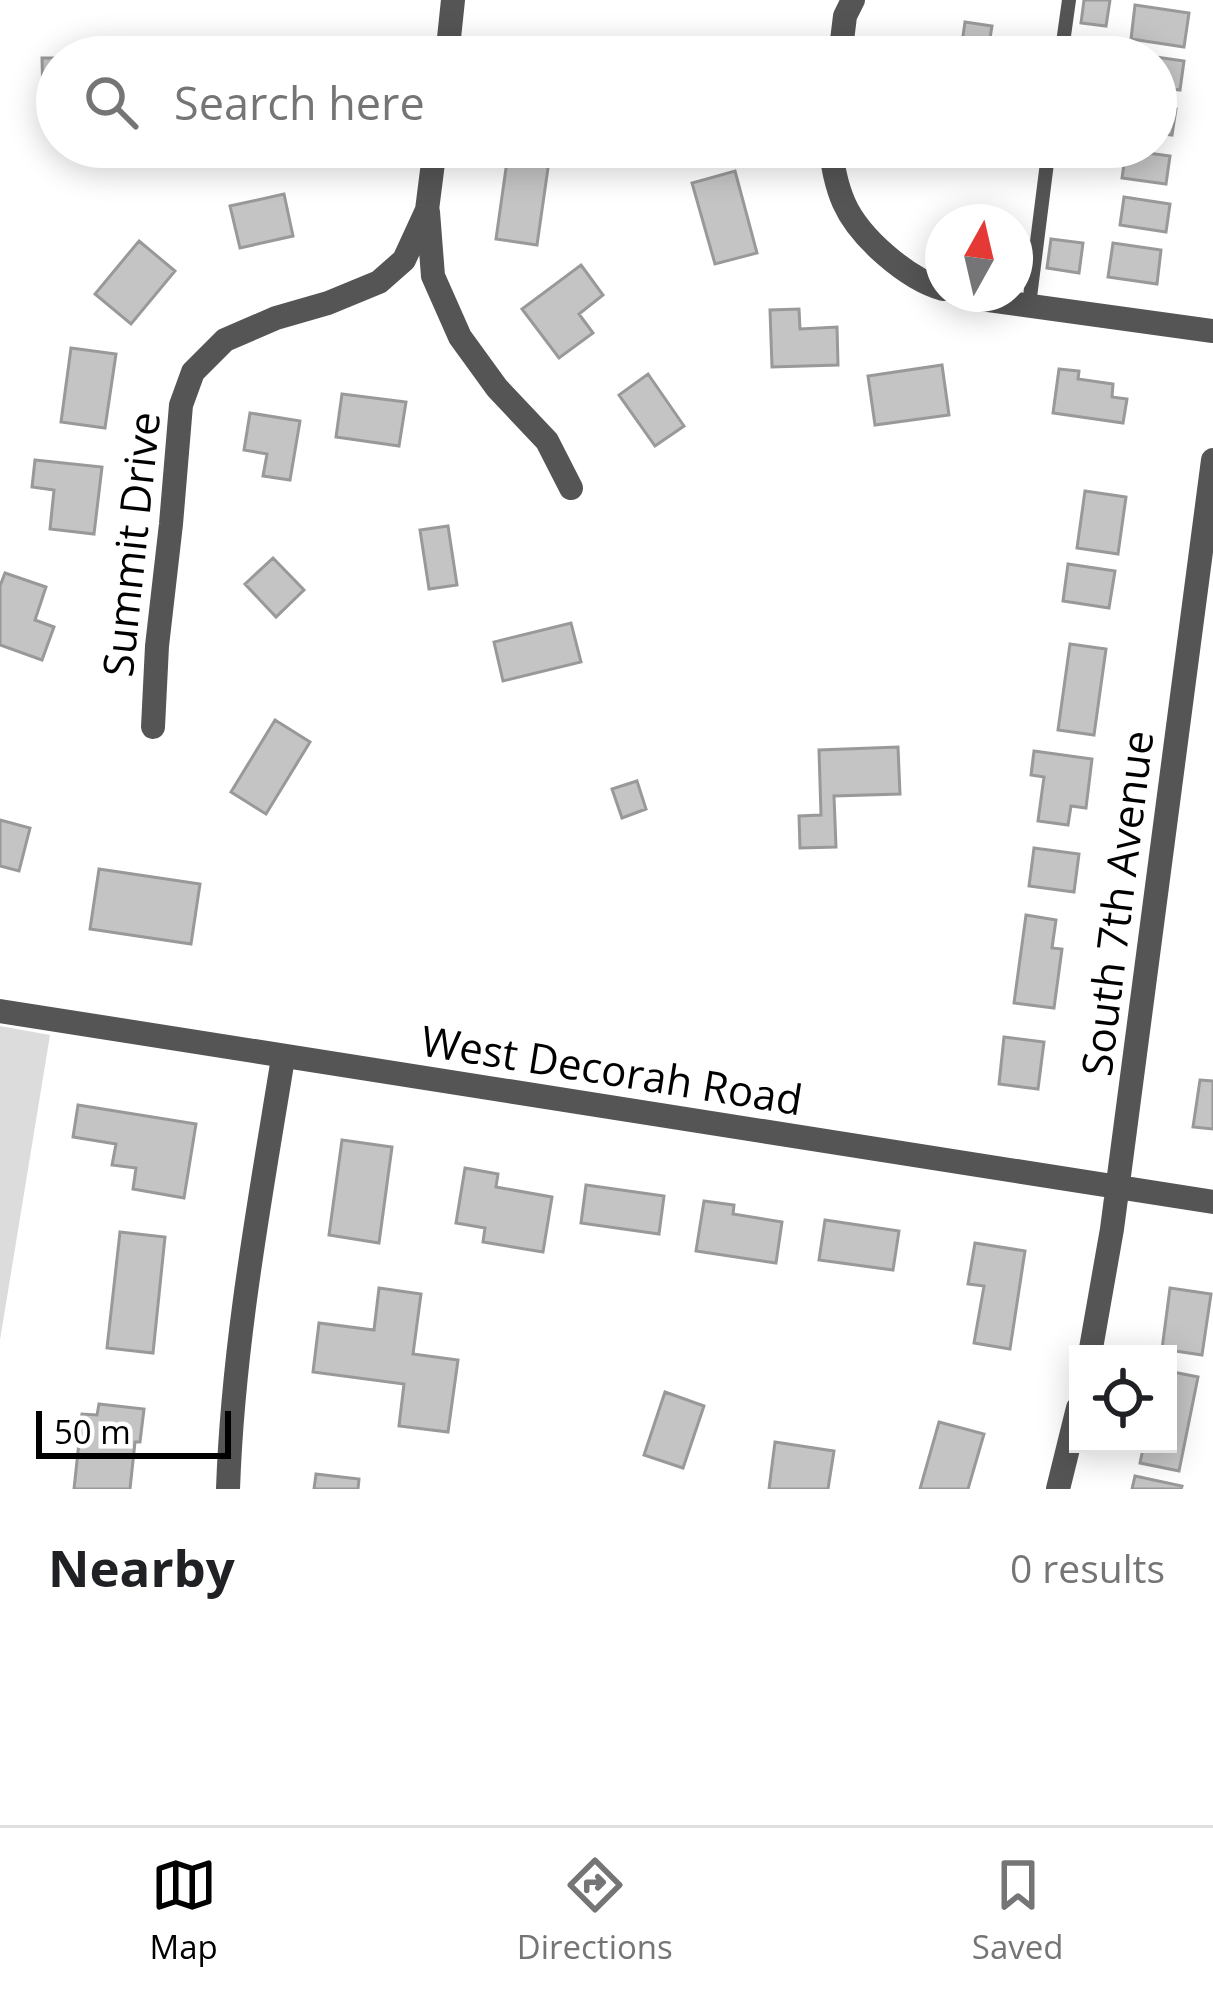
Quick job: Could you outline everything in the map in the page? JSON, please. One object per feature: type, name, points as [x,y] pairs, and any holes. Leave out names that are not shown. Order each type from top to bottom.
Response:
[{"type":"street","points":[[449,36],[453,0]]},
{"type":"street","points":[[842,36],[844,5]]},
{"type":"street","name":"Summit Drive","points":[[152,727],[181,405],[193,372],[225,340],[379,282],[404,260],[428,210],[433,168]]},
{"type":"street","points":[[833,168],[845,207],[878,248],[925,284]]},
{"type":"street","points":[[428,210],[433,276],[460,337],[497,388],[547,441],[571,488]]},
{"type":"street","points":[[1033,306],[1213,331]]},
{"type":"street","name":"South 7th Avenue","points":[[1092,1345],[1118,1187],[1213,460]]},
{"type":"street","name":"West Decorah Road","points":[[0,1011],[1213,1202]]},
{"type":"street","points":[[228,1489],[252,1248],[283,1058]]},
{"type":"street","points":[[1058,1489],[1069,1444]]},
{"type":"lane","points":[[1064,36],[1069,0]]},
{"type":"lane","points":[[1033,273],[1046,168]]},
{"type":"shaded area","points":[[0,1026],[50,1035],[0,1340]]},
{"type":"building","points":[[1084,0],[1110,0],[1106,26],[1081,23]]},
{"type":"building","points":[[1135,5],[1189,13],[1184,47],[1177,46],[1177,36],[1131,36]]},
{"type":"building","points":[[965,22],[992,26],[990,36],[963,36]]},
{"type":"building","points":[[1177,60],[1184,61],[1177,90]]},
{"type":"building","points":[[506,168],[548,168],[537,245],[496,239]]},
{"type":"building","points":[[1123,168],[1168,168],[1166,184],[1122,178]]},
{"type":"building","points":[[735,171],[757,253],[715,264],[692,183]]},
{"type":"building","points":[[284,194],[293,236],[240,248],[230,206]]},
{"type":"building","points":[[1124,197],[1170,204],[1166,232],[1120,225]]},
{"type":"building","points":[[1051,239],[1083,243],[1079,273],[1047,268]]},
{"type":"building","points":[[139,241],[175,271],[131,324],[95,294]]},
{"type":"building","points":[[1113,243],[1161,250],[1157,284],[1108,277]]},
{"type":"building","points":[[581,265],[603,295],[579,314],[593,333],[559,358],[522,309]]},
{"type":"building","points":[[799,309],[800,329],[837,327],[838,365],[772,367],[770,310]]},
{"type":"building","points":[[71,348],[116,354],[105,428],[61,422]]},
{"type":"building","points":[[942,365],[949,415],[875,425],[868,376]]},
{"type":"building","points":[[1059,369],[1079,371],[1078,379],[1113,384],[1112,397],[1127,399],[1123,423],[1053,413]]},
{"type":"building","points":[[648,374],[684,426],[655,446],[619,395]]},
{"type":"building","points":[[342,394],[406,402],[399,446],[336,437]]},
{"type":"building","points":[[250,413],[300,421],[290,480],[263,476],[267,454],[244,450]]},
{"type":"building","points":[[35,460],[102,467],[94,534],[50,529],[54,490],[32,487]]},
{"type":"building","points":[[1085,491],[1126,497],[1118,554],[1077,548]]},
{"type":"building","points":[[448,526],[457,585],[429,589],[420,530]]},
{"type":"building","points":[[273,558],[304,590],[276,617],[245,584]]},
{"type":"building","points":[[1068,564],[1115,571],[1109,608],[1063,601]]},
{"type":"building","points":[[5,573],[46,587],[35,620],[54,627],[42,660],[0,645],[0,586]]},
{"type":"building","points":[[571,623],[581,662],[503,681],[494,642]]},
{"type":"building","points":[[1070,644],[1106,649],[1094,735],[1058,730]]},
{"type":"building","points":[[275,720],[310,742],[266,814],[231,792]]},
{"type":"building","points":[[898,747],[900,794],[834,796],[836,847],[800,848],[799,816],[821,815],[819,750]]},
{"type":"building","points":[[1034,751],[1092,759],[1086,808],[1071,806],[1068,825],[1038,821],[1044,777],[1031,775]]},
{"type":"building","points":[[637,781],[646,809],[622,818],[612,789]]},
{"type":"building","points":[[0,820],[30,828],[19,871],[0,866]]},
{"type":"building","points":[[1034,848],[1079,854],[1074,892],[1029,886]]},
{"type":"building","points":[[99,869],[200,884],[191,944],[90,929]]},
{"type":"building","points":[[1026,915],[1056,920],[1052,948],[1062,949],[1054,1008],[1014,1003]]},
{"type":"building","points":[[1004,1037],[1044,1042],[1038,1089],[999,1084]]},
{"type":"building","points":[[1200,1080],[1213,1081],[1213,1129],[1193,1127]]},
{"type":"building","points":[[78,1105],[196,1124],[184,1198],[133,1189],[136,1168],[112,1165],[116,1144],[73,1137]]},
{"type":"building","points":[[342,1140],[392,1147],[379,1243],[329,1235]]},
{"type":"building","points":[[465,1168],[498,1174],[496,1187],[552,1197],[543,1252],[483,1242],[485,1228],[456,1223]]},
{"type":"building","points":[[586,1185],[664,1196],[659,1234],[581,1223]]},
{"type":"building","points":[[704,1201],[734,1205],[733,1214],[782,1222],[776,1263],[696,1251]]},
{"type":"building","points":[[825,1220],[899,1231],[893,1270],[819,1260]]},
{"type":"building","points":[[120,1232],[165,1237],[153,1353],[107,1348]]},
{"type":"building","points":[[975,1243],[1025,1251],[1010,1349],[974,1343],[984,1286],[968,1284]]},
{"type":"building","points":[[379,1288],[421,1294],[413,1354],[458,1360],[448,1432],[399,1426],[404,1384],[313,1372],[319,1323],[374,1330]]},
{"type":"building","points":[[1170,1288],[1211,1294],[1202,1355],[1163,1345]]},
{"type":"building","points":[[1177,1373],[1198,1377],[1179,1471],[1140,1463],[1142,1453],[1177,1453]]},
{"type":"building","points":[[665,1392],[704,1406],[683,1468],[644,1455]]},
{"type":"building","points":[[99,1404],[144,1409],[130,1489],[74,1489],[82,1414],[97,1415]]},
{"type":"building","points":[[939,1422],[984,1434],[968,1489],[920,1489]]},
{"type":"building","points":[[775,1442],[834,1451],[828,1489],[769,1489]]},
{"type":"building","points":[[316,1474],[359,1479],[358,1489],[314,1489]]},
{"type":"building","points":[[1135,1476],[1182,1486],[1132,1489]]}]
